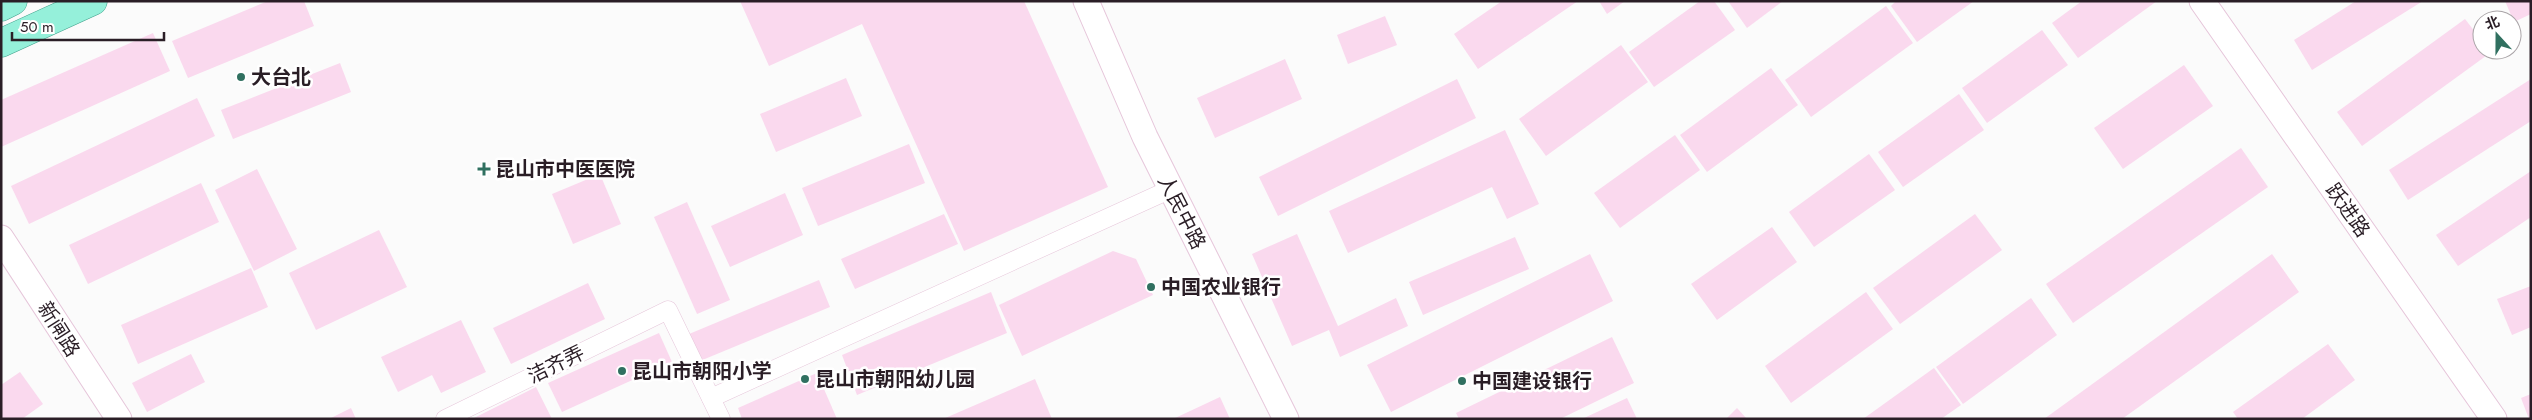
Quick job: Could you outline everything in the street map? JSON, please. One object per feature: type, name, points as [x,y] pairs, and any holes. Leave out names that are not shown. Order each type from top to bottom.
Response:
[{"type":"main road","points":[[1,6],[13,1]]},
{"type":"main road","points":[[1,43],[93,1]]},
{"type":"street","name":"人民中路","points":[[1086,1],[1145,137],[1286,419]]},
{"type":"street","name":"跃进路","points":[[2202,1],[2494,419]]},
{"type":"street","points":[[721,419],[711,398],[1171,189]]},
{"type":"street","name":"新闸路","points":[[1,238],[119,419]]},
{"type":"street","name":"洁齐弄","points":[[445,419],[668,310],[711,398]]},
{"type":"building","points":[[268,1],[304,1],[314,26],[188,78],[172,41]]},
{"type":"building","points":[[740,1],[1024,1],[1108,187],[964,251],[862,24],[769,66]]},
{"type":"building","points":[[1502,1],[1578,1],[1478,69],[1454,34]]},
{"type":"building","points":[[1599,1],[1625,1],[1607,14]]},
{"type":"building","points":[[1700,1],[1714,1],[1735,30],[1654,87],[1629,52]]},
{"type":"building","points":[[1728,1],[1783,1],[1747,28]]},
{"type":"building","points":[[1896,1],[1974,1],[1917,42],[1891,6]]},
{"type":"building","points":[[2082,1],[2157,1],[2078,58],[2052,23]]},
{"type":"building","points":[[2356,1],[2423,1],[2312,70],[2294,40]]},
{"type":"building","points":[[2505,1],[2531,1],[2531,14],[2522,18],[2522,10],[2509,10]]},
{"type":"building","points":[[1886,6],[1913,43],[1811,117],[1785,80]]},
{"type":"building","points":[[1385,16],[1397,45],[1348,64],[1337,35]]},
{"type":"building","points":[[2465,19],[2472,28],[2472,60],[2480,60],[2362,146],[2337,112]]},
{"type":"building","points":[[2042,30],[2068,65],[1987,123],[1962,88]]},
{"type":"building","points":[[153,33],[170,71],[1,147],[1,100]]},
{"type":"building","points":[[1621,45],[1648,82],[1546,156],[1519,119]]},
{"type":"building","points":[[1285,59],[1302,99],[1215,138],[1197,98]]},
{"type":"building","points":[[340,63],[351,92],[233,139],[221,110]]},
{"type":"building","points":[[2184,65],[2213,106],[2123,169],[2094,128]]},
{"type":"building","points":[[1771,68],[1798,105],[1707,172],[1680,135]]},
{"type":"building","points":[[846,78],[862,116],[776,152],[760,114]]},
{"type":"building","points":[[1457,79],[1476,118],[1278,216],[1259,177]]},
{"type":"building","points":[[2531,79],[2531,121],[2408,200],[2389,170]]},
{"type":"building","points":[[1959,94],[1984,130],[1903,187],[1878,152]]},
{"type":"building","points":[[197,98],[215,136],[29,224],[11,186]]},
{"type":"building","points":[[1505,130],[1539,204],[1507,219],[1492,187],[1348,253],[1329,211]]},
{"type":"building","points":[[1675,135],[1700,170],[1620,228],[1594,193]]},
{"type":"building","points":[[909,144],[925,183],[818,226],[802,188]]},
{"type":"building","points":[[2241,148],[2268,187],[2073,323],[2046,284]]},
{"type":"building","points":[[1869,154],[1895,190],[1814,247],[1789,212]]},
{"type":"building","points":[[257,169],[297,249],[254,271],[215,190]]},
{"type":"building","points":[[2531,171],[2531,217],[2458,266],[2436,235]]},
{"type":"building","points":[[600,174],[621,224],[573,244],[552,194]]},
{"type":"building","points":[[201,183],[219,222],[88,284],[69,245]]},
{"type":"building","points":[[785,193],[803,235],[730,267],[711,226]]},
{"type":"building","points":[[687,202],[730,300],[697,314],[654,217]]},
{"type":"building","points":[[944,214],[958,244],[855,289],[841,259]]},
{"type":"building","points":[[1975,214],[2002,250],[1900,324],[1873,288]]},
{"type":"building","points":[[1772,227],[1797,262],[1717,320],[1691,284]]},
{"type":"building","points":[[379,230],[407,287],[316,330],[289,273]]},
{"type":"building","points":[[1297,234],[1338,326],[1396,298],[1408,326],[1340,357],[1329,330],[1292,346],[1252,254]]},
{"type":"building","points":[[1515,237],[1529,269],[1423,315],[1409,282]]},
{"type":"building","points":[[1113,251],[1136,259],[1153,295],[1022,356],[999,305]]},
{"type":"building","points":[[1590,254],[1613,301],[1391,412],[1367,365]]},
{"type":"building","points":[[2272,254],[2299,292],[2122,419],[2044,419]]},
{"type":"building","points":[[251,268],[268,307],[138,364],[121,325]]},
{"type":"building","points":[[819,280],[830,307],[700,361],[689,334]]},
{"type":"building","points":[[588,283],[605,319],[511,364],[493,328]]},
{"type":"building","points":[[2531,286],[2531,327],[2512,335],[2497,299]]},
{"type":"building","points":[[991,292],[1007,333],[857,395],[842,355]]},
{"type":"building","points":[[1866,292],[1893,329],[1791,403],[1765,366]]},
{"type":"building","points":[[2031,298],[2057,335],[1963,404],[1936,367]]},
{"type":"building","points":[[461,320],[486,372],[441,393],[432,375],[398,392],[381,357]]},
{"type":"building","points":[[659,333],[672,362],[562,412],[548,383]]},
{"type":"building","points":[[1612,337],[1634,383],[1560,419],[1459,419],[1456,413]]},
{"type":"building","points":[[2328,344],[2355,380],[2302,419],[2238,419],[2233,412]]},
{"type":"building","points":[[191,354],[205,382],[147,412],[132,383]]},
{"type":"building","points":[[1934,368],[1961,405],[1941,419],[1863,419]]},
{"type":"building","points":[[20,372],[43,404],[22,419],[1,419],[1,385]]},
{"type":"building","points":[[817,373],[837,419],[742,419],[738,408]]},
{"type":"building","points":[[1035,379],[1052,419],[943,419]]},
{"type":"building","points":[[536,387],[552,419],[472,419]]},
{"type":"building","points":[[2531,394],[2531,419],[2529,419],[2521,398]]},
{"type":"building","points":[[1220,397],[1230,419],[1173,419]]},
{"type":"building","points":[[1627,398],[1637,419],[1582,419]]},
{"type":"building","points":[[351,408],[356,419],[329,419]]},
{"type":"building","points":[[1737,408],[1747,419],[1726,419]]},
{"type":"place","name":"大台北","points":[[241,77]]},
{"type":"place","name":"昆山市中医医院","points":[[484,169]]},
{"type":"place","name":"中国农业银行","points":[[1151,287]]},
{"type":"place","name":"昆山市朝阳小学","points":[[622,371]]},
{"type":"place","name":"昆山市朝阳幼儿园","points":[[805,379]]},
{"type":"place","name":"中国建设银行","points":[[1462,381]]}]
